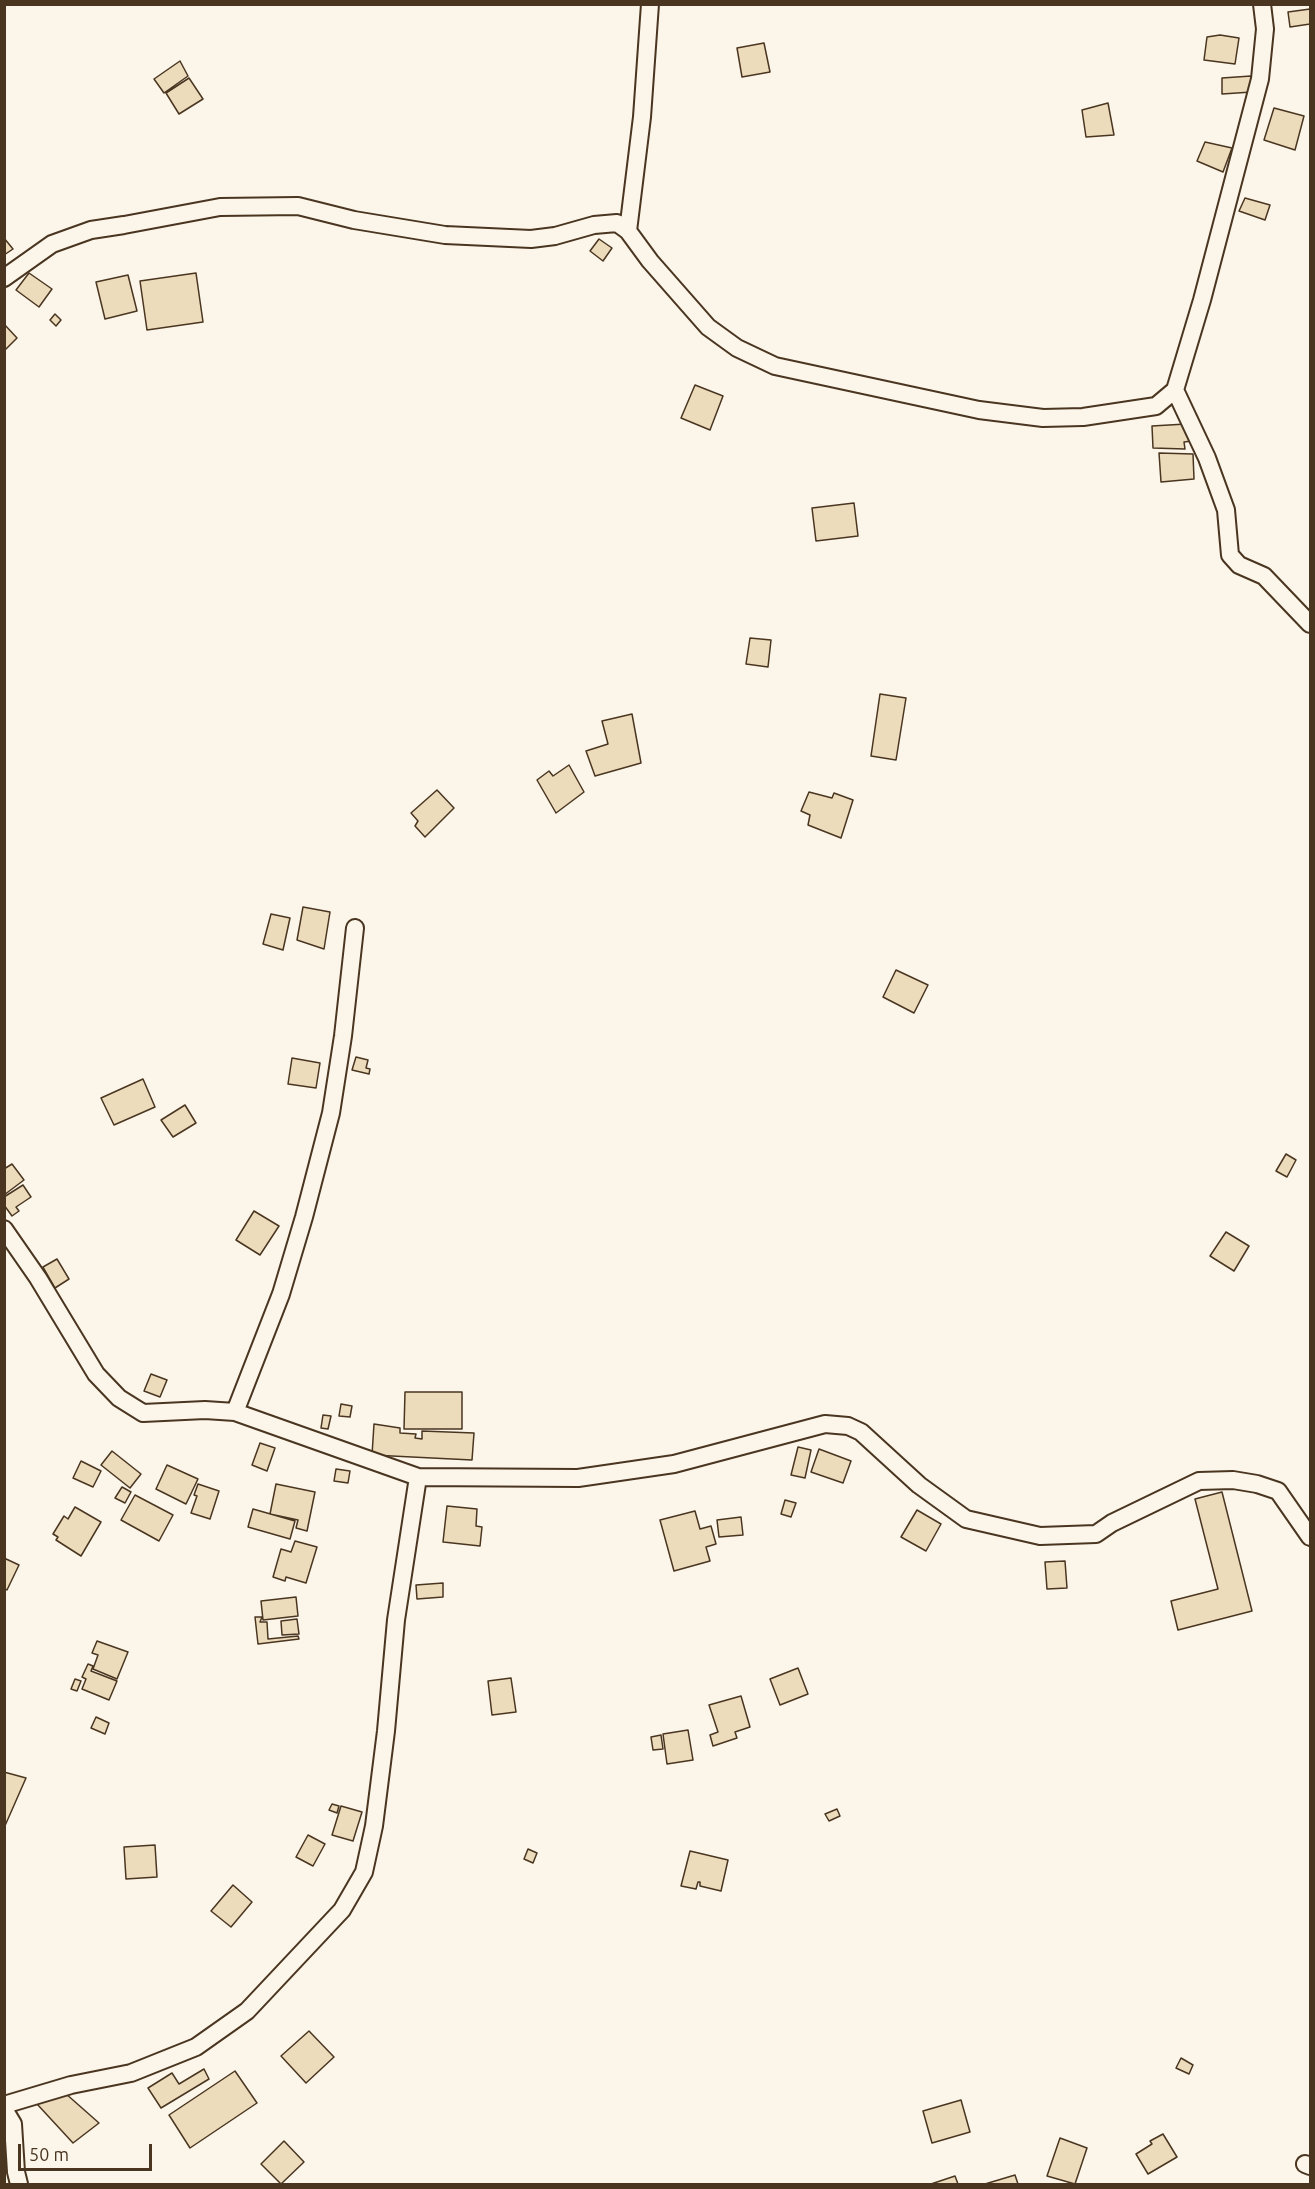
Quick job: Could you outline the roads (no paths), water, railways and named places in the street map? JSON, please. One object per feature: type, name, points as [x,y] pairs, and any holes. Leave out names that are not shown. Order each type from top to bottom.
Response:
[{"type":"street","points":[[628,231],[642,117],[650,4]]},
{"type":"street","points":[[4,278],[52,244],[91,230],[220,207],[298,206],[354,219],[445,235],[531,240],[594,225],[617,223],[628,231],[678,295],[708,327],[737,348],[775,366],[979,410],[1043,418],[1083,417],[1156,406],[1175,390],[1196,321],[1260,79],[1266,29],[1262,4]]},
{"type":"street","points":[[1175,390],[1207,458],[1226,510],[1230,555],[1239,565],[1264,576],[1311,624]]},
{"type":"street","points":[[235,1412],[281,1294],[331,1113],[343,1036],[355,928]]},
{"type":"street","points":[[4,1229],[44,1288],[96,1374],[119,1398],[143,1413],[205,1410],[235,1412],[418,1477],[578,1478],[674,1464],[825,1424],[848,1426],[861,1432],[919,1485],[966,1519],[1040,1536],[1096,1534],[1112,1523],[1199,1481],[1233,1480],[1257,1484],[1278,1491],[1311,1537]]},
{"type":"street","points":[[4,2104],[71,2085],[131,2073],[196,2048],[247,2011],[342,1910],[364,1872],[374,1826],[386,1731],[396,1620],[418,1477]]},
{"type":"street","points":[[4,2109],[13,2124],[19,2184]]}]
